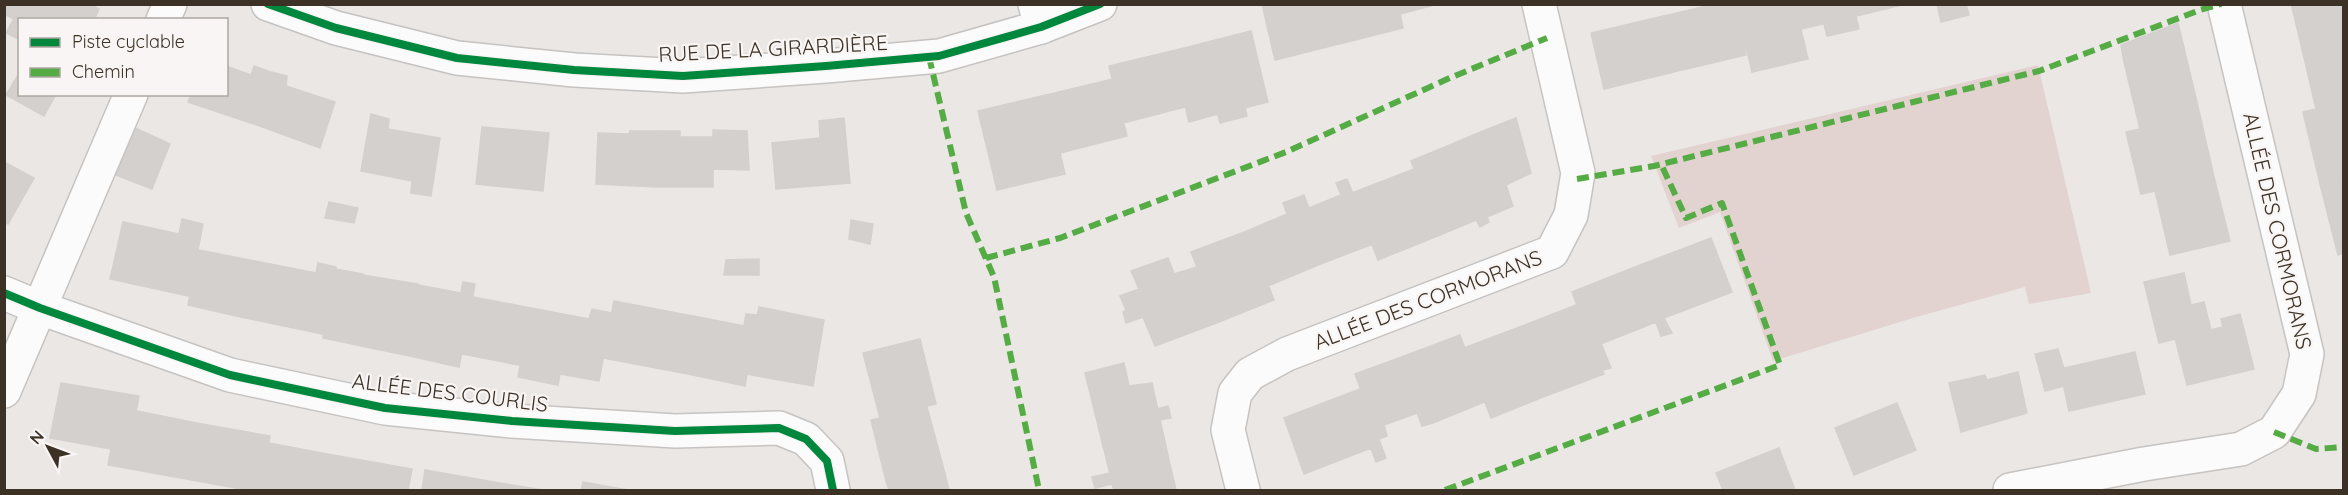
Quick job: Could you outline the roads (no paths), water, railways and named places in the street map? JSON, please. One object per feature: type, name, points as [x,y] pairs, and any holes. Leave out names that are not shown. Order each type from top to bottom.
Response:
[{"type":"street","points":[[164,18],[170,4]]},
{"type":"street","name":"RUE DE LA GIRARDIÈRE","points":[[268,4],[336,28],[457,58],[574,70],[683,76],[939,56],[1038,16],[1100,4]]},
{"type":"street","name":"ALLÉE DES CORMORANS","points":[[1243,490],[1228,430],[1235,393],[1250,374],[1287,354],[1552,252],[1571,215],[1578,173],[1539,4]]},
{"type":"street","name":"ALLÉE DES CORMORANS","points":[[2010,490],[2144,464],[2241,449],[2274,432],[2299,394],[2307,354],[2224,4]]},
{"type":"street","points":[[4,391],[130,96]]},
{"type":"street","name":"ALLÉE DES COURLIS","points":[[4,293],[40,308],[230,375],[385,408],[512,421],[675,430],[779,428],[806,439],[827,461],[833,490]]}]
